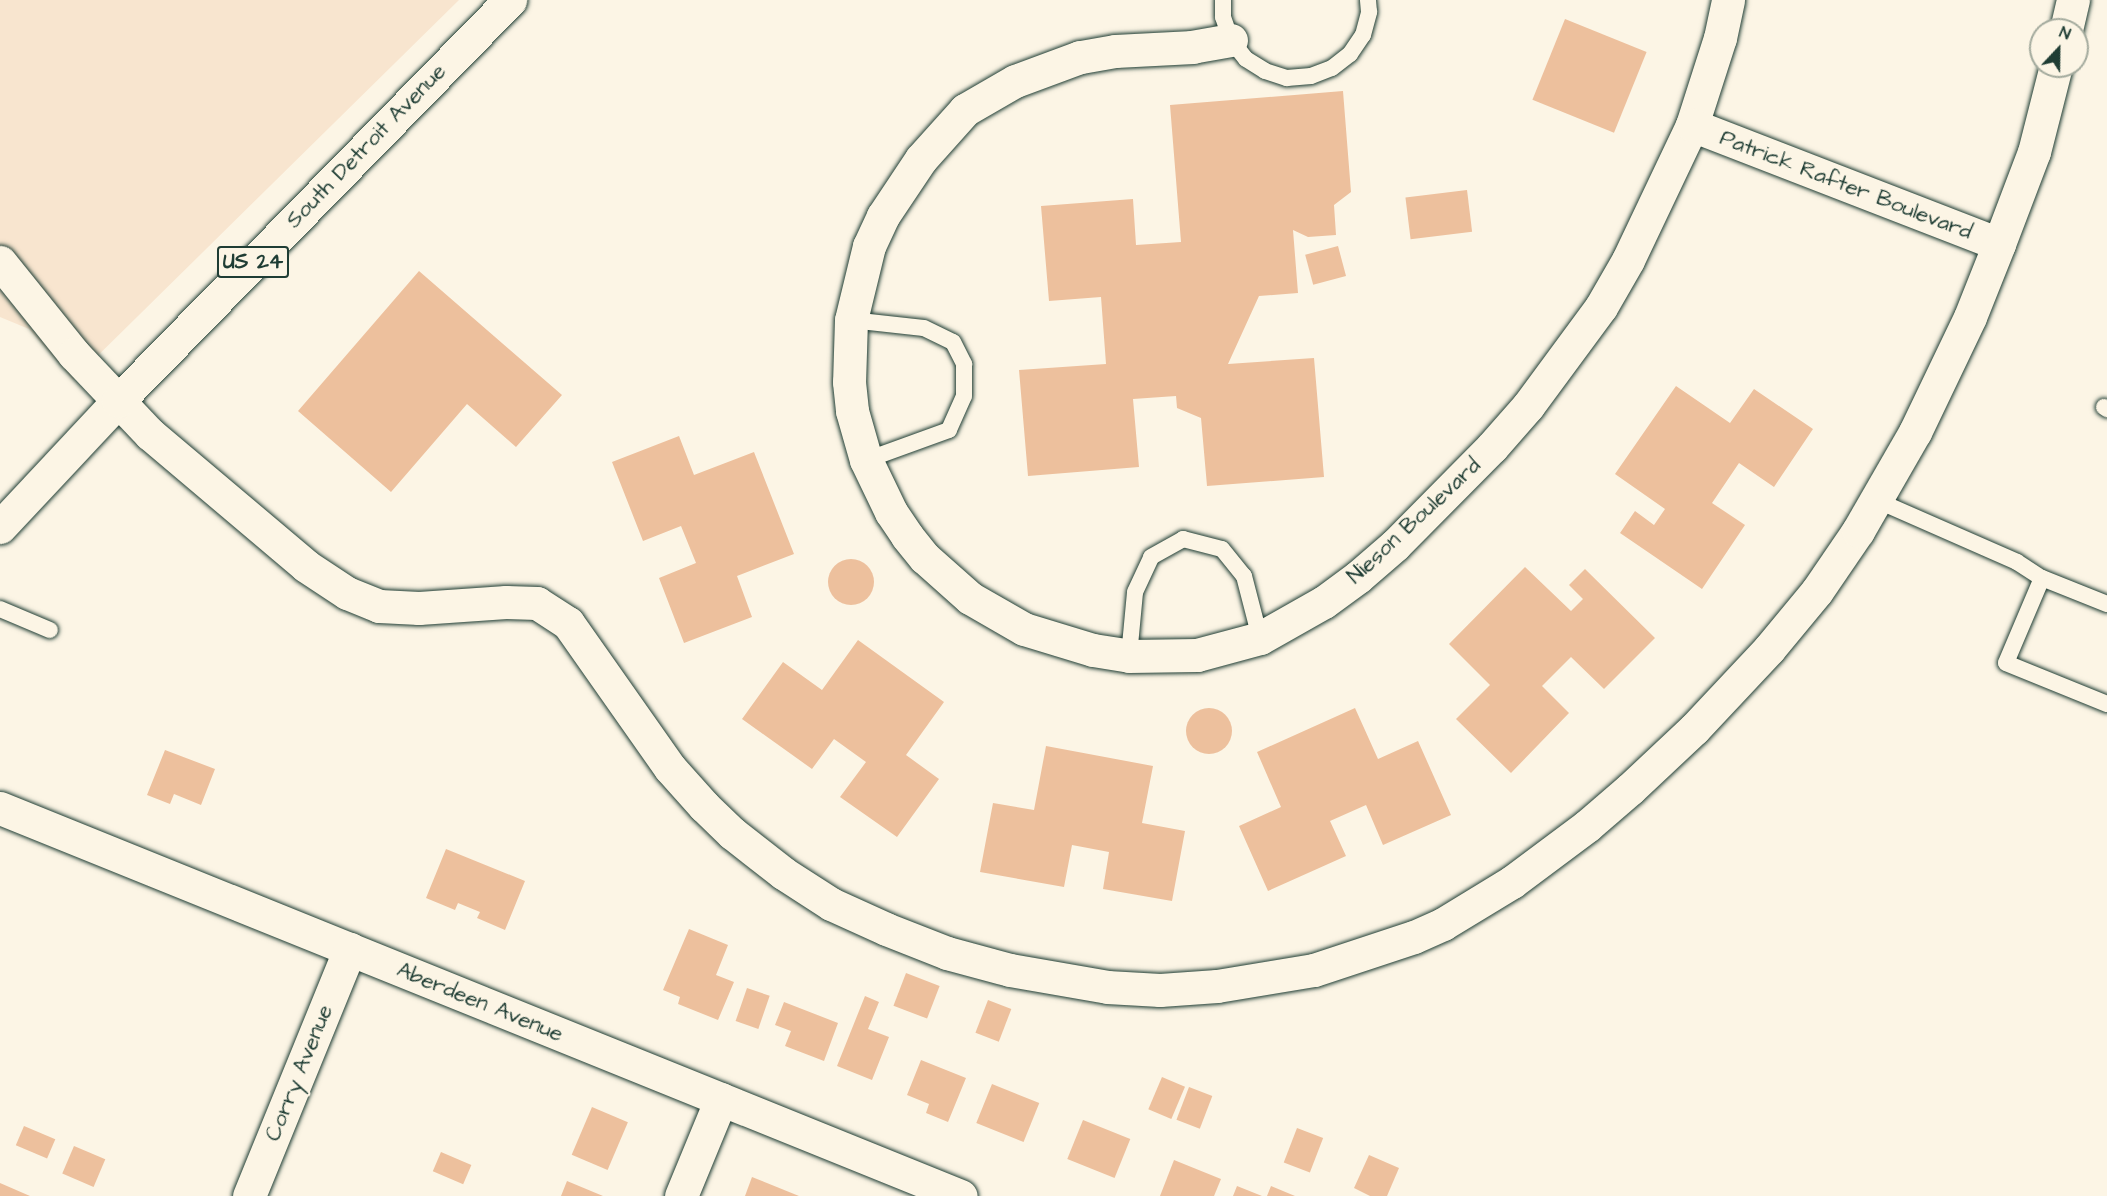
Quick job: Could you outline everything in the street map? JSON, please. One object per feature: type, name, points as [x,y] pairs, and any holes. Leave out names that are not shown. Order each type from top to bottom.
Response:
[{"type":"street","name":"South Detroit Avenue","points":[[0,527],[118,401],[510,0]]},
{"type":"street","name":"Nieson Boulevard","points":[[1232,40],[1193,47],[1115,51],[1080,57],[1015,81],[965,110],[921,159],[883,216],[869,246],[851,320],[849,382],[852,411],[866,460],[891,512],[907,536],[925,558],[970,598],[1024,629],[1093,650],[1129,656],[1197,655],[1260,638],[1324,602],[1373,564],[1492,447],[1528,406],[1601,307],[1623,270],[1673,170],[1692,125],[1720,38],[1728,0]]},
{"type":"street","points":[[2069,18],[2073,0]]},
{"type":"street","name":"Patrick Rafter Boulevard","points":[[0,262],[74,354],[150,434],[306,566],[347,593],[379,606],[420,608],[506,602],[537,603],[568,623],[670,768],[704,806],[732,833],[783,873],[831,904],[947,953],[1010,970],[1107,987],[1160,990],[1268,979],[1314,970],[1414,937],[1443,924],[1512,882],[1587,826],[1694,729],[1768,649],[1817,591],[1876,500],[1915,432],[1970,317],[1999,244],[2034,152],[2053,78]]},
{"type":"street","name":"Patrick Rafter Boulevard","points":[[1692,125],[1999,244]]},
{"type":"street","name":"Aberdeen Avenue","points":[[0,808],[961,1196]]},
{"type":"street","name":"Corry Avenue","points":[[249,1196],[350,949]]},
{"type":"street","points":[[681,1196],[721,1099]]},
{"type":"lane","points":[[1223,0],[1223,17],[1232,40],[1246,58],[1265,71],[1287,78],[1311,76],[1332,68],[1350,54],[1363,35],[1369,12],[1368,0]]},
{"type":"lane","points":[[851,320],[924,328],[953,342],[964,364],[964,396],[949,430],[866,460]]},
{"type":"lane","points":[[1876,500],[2017,562],[2042,578],[2107,604]]},
{"type":"lane","points":[[1129,656],[1135,592],[1151,557],[1183,539],[1222,549],[1244,576],[1260,638]]},
{"type":"lane","points":[[2042,578],[2006,663],[2107,704]]},
{"type":"lane","points":[[0,610],[50,630]]},
{"type":"shaded area","points":[[0,0],[459,0],[73,380],[29,329],[0,317]]},
{"type":"building","points":[[1565,19],[1647,52],[1614,133],[1532,100]]},
{"type":"building","points":[[1343,91],[1351,192],[1334,205],[1336,235],[1308,237],[1293,230],[1298,293],[1259,296],[1228,364],[1314,358],[1324,477],[1207,486],[1201,418],[1177,408],[1176,396],[1133,399],[1139,467],[1028,476],[1019,370],[1106,364],[1101,297],[1049,301],[1041,206],[1133,199],[1136,245],[1181,242],[1170,105]]},
{"type":"building","points":[[1467,190],[1472,232],[1411,239],[1405,198]]},
{"type":"building","points":[[1338,246],[1346,276],[1313,285],[1305,255]]},
{"type":"building","points":[[419,271],[562,395],[516,447],[467,404],[391,492],[298,411]]},
{"type":"building","points":[[1676,386],[1730,423],[1754,389],[1813,429],[1774,487],[1739,463],[1712,503],[1745,525],[1702,589],[1620,533],[1635,511],[1654,525],[1665,509],[1615,474]]},
{"type":"building","points":[[679,436],[694,475],[754,452],[794,554],[737,576],[752,617],[684,643],[659,578],[696,563],[681,526],[643,541],[612,462]]},
{"type":"building","points":[[851,559],[867,566],[874,582],[867,598],[851,605],[835,598],[828,582],[835,566]]},
{"type":"building","points":[[1525,567],[1571,611],[1583,599],[1569,585],[1585,569],[1655,638],[1604,689],[1571,657],[1542,686],[1569,713],[1511,773],[1456,719],[1490,685],[1449,644]]},
{"type":"building","points":[[858,640],[944,702],[906,755],[939,779],[897,837],[840,797],[866,762],[834,739],[812,769],[742,719],[783,662],[822,690]]},
{"type":"building","points":[[1209,708],[1225,715],[1232,731],[1225,747],[1209,754],[1193,747],[1186,731],[1193,715]]},
{"type":"building","points":[[1355,708],[1378,759],[1418,741],[1451,815],[1383,845],[1366,805],[1330,821],[1346,856],[1268,891],[1239,826],[1281,807],[1257,752]]},
{"type":"building","points":[[1046,746],[1153,766],[1142,823],[1185,831],[1172,901],[1103,889],[1109,852],[1072,845],[1064,887],[980,872],[993,803],[1034,810]]},
{"type":"building","points":[[165,750],[215,769],[201,805],[174,794],[170,804],[147,795]]},
{"type":"building","points":[[446,849],[525,881],[505,930],[477,918],[480,912],[458,903],[455,910],[426,898]]},
{"type":"building","points":[[689,929],[728,945],[716,975],[734,982],[718,1020],[678,1004],[680,997],[663,990]]},
{"type":"building","points":[[906,973],[940,986],[927,1019],[893,1006]]},
{"type":"building","points":[[747,988],[770,996],[758,1029],[736,1021]]},
{"type":"building","points":[[865,996],[879,1002],[868,1029],[889,1037],[872,1080],[837,1066]]},
{"type":"building","points":[[988,1000],[1011,1009],[999,1042],[975,1033]]},
{"type":"building","points":[[784,1002],[838,1023],[824,1061],[785,1046],[791,1031],[775,1025]]},
{"type":"building","points":[[921,1060],[966,1078],[948,1122],[926,1113],[929,1104],[907,1095]]},
{"type":"building","points":[[1162,1077],[1185,1087],[1171,1119],[1148,1109]]},
{"type":"building","points":[[992,1084],[1039,1103],[1024,1142],[976,1123]]},
{"type":"building","points":[[1189,1087],[1212,1096],[1200,1129],[1176,1120]]},
{"type":"building","points":[[592,1107],[628,1122],[608,1170],[572,1155]]},
{"type":"building","points":[[1083,1120],[1130,1139],[1115,1178],[1067,1159]]},
{"type":"building","points":[[24,1126],[55,1139],[47,1159],[16,1145]]},
{"type":"building","points":[[1297,1128],[1323,1138],[1310,1173],[1284,1163]]},
{"type":"building","points":[[74,1146],[105,1159],[94,1187],[62,1174]]},
{"type":"building","points":[[441,1152],[471,1165],[463,1184],[433,1171]]},
{"type":"building","points":[[1369,1155],[1399,1168],[1387,1196],[1370,1196],[1354,1188]]},
{"type":"building","points":[[1174,1160],[1221,1179],[1214,1196],[1160,1196]]},
{"type":"building","points":[[752,1177],[799,1196],[745,1196]]},
{"type":"building","points":[[567,1181],[603,1196],[561,1196]]},
{"type":"building","points":[[0,1183],[30,1196],[0,1196]]},
{"type":"building","points":[[1237,1186],[1262,1196],[1233,1196]]},
{"type":"building","points":[[1271,1186],[1295,1196],[1267,1196]]}]
